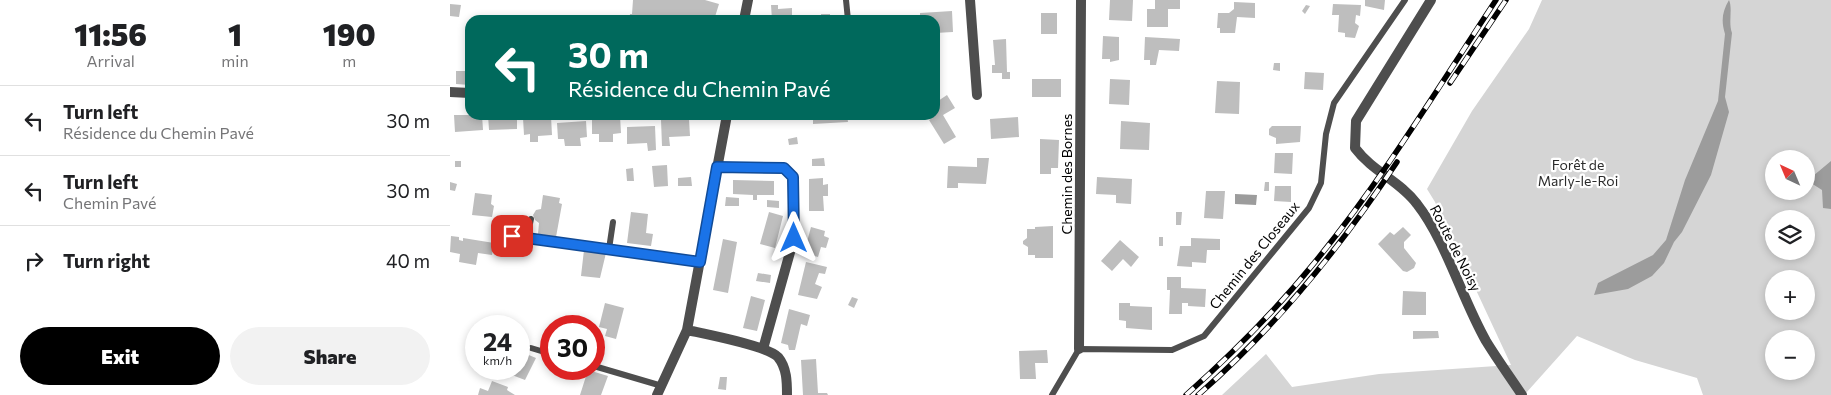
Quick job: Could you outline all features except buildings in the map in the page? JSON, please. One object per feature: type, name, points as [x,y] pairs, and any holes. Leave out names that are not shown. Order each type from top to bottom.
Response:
[{"type":"street","points":[[745,15],[748,0]]},
{"type":"street","points":[[970,0],[977,95]]},
{"type":"street","name":"Chemin des Bornes","points":[[1078,349],[1081,0]]},
{"type":"street","name":"Route de Noisy","points":[[1432,0],[1356,121],[1355,148],[1366,163],[1397,185],[1418,204],[1486,340],[1522,395]]},
{"type":"street","points":[[450,92],[465,93]]},
{"type":"street","points":[[659,390],[687,330],[726,120]]},
{"type":"street","points":[[717,167],[784,168],[793,177],[794,238],[763,349]]},
{"type":"street","points":[[687,330],[763,349],[777,357],[786,375],[787,395]]},
{"type":"lane","points":[[846,0],[848,15]]},
{"type":"lane","name":"Chemin des Closeaux","points":[[1078,349],[1172,350],[1204,336],[1309,208],[1321,183],[1326,134],[1334,103],[1406,0]]},
{"type":"lane","points":[[527,238],[531,219]]},
{"type":"lane","points":[[609,249],[613,222]]},
{"type":"lane","points":[[496,234],[700,262]]},
{"type":"lane","points":[[531,348],[540,351]]},
{"type":"lane","points":[[1052,395],[1078,349]]},
{"type":"lane","points":[[605,370],[659,390]]},
{"type":"green space","name":"Forêt de Marly-le-Roi","points":[[1542,0],[1831,0],[1831,395],[1703,395],[1697,378],[1635,360],[1577,336],[1526,393],[1527,395],[1222,395],[1266,354],[1292,387],[1379,374],[1511,365],[1435,202],[1427,189],[1472,111],[1529,29]]},
{"type":"shaded area","points":[[1729,0],[1732,33],[1725,97],[1729,112],[1711,175],[1664,263],[1652,276],[1628,289],[1594,295],[1598,283],[1653,255],[1666,240],[1685,180],[1718,101],[1725,34],[1723,17]]},
{"type":"shaded area","points":[[1831,161],[1831,209],[1823,208],[1822,190],[1815,186],[1815,174]]},
{"type":"shaded area","points":[[1235,194],[1257,195],[1256,205],[1235,204]]},
{"type":"railway","points":[[1186,395],[1237,348],[1269,314],[1340,231],[1409,133],[1496,0]]},
{"type":"railway","points":[[1450,83],[1506,0]]},
{"type":"railway","points":[[1198,395],[1254,342],[1330,256],[1397,162]]},
{"type":"route","points":[[512,236],[700,262],[717,167],[784,168],[793,177],[794,238]]}]
